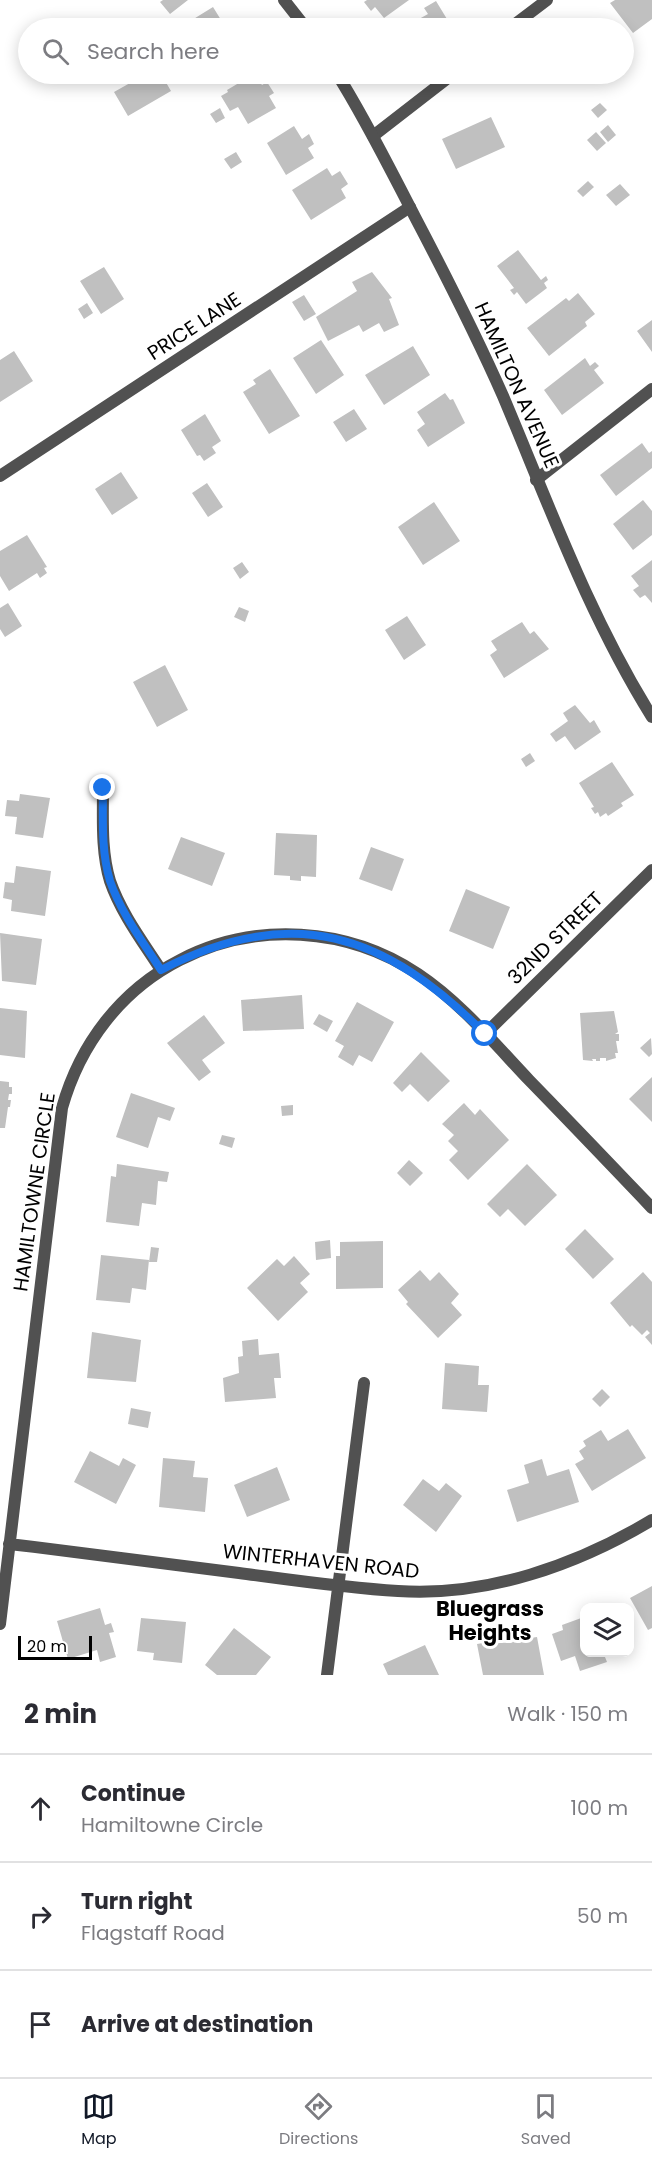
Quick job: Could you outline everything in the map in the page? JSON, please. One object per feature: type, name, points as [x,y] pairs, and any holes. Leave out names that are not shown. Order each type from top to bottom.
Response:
[{"type":"street","points":[[284,0],[298,18]]},
{"type":"street","points":[[523,18],[547,0]]},
{"type":"street","name":"HAMILTON AVENUE","points":[[343,84],[374,136],[488,362],[536,480],[600,624],[652,717]]},
{"type":"street","points":[[374,136],[440,84]]},
{"type":"street","name":"PRICE LANE","points":[[0,476],[410,207]]},
{"type":"street","points":[[536,480],[652,389]]},
{"type":"street","points":[[103,788],[104,852],[110,881],[134,927],[161,970]]},
{"type":"street","name":"32ND STREET","points":[[485,1034],[652,870]]},
{"type":"street","name":"HAMILTOWNE CIRCLE","points":[[0,1623],[62,1108],[69,1083],[100,1027],[140,986],[161,970],[195,952],[223,942],[254,936],[289,934],[342,940],[383,955],[418,974],[458,1006],[652,1208]]},
{"type":"street","points":[[327,1675],[364,1383]]},
{"type":"street","name":"WINTERHAVEN ROAD","points":[[9,1544],[339,1586],[417,1591],[498,1582],[560,1565],[614,1541],[652,1520]]},
{"type":"building","points":[[188,0],[170,14],[160,2]]},
{"type":"building","points":[[367,0],[409,0],[384,18],[375,7],[371,11],[364,2]]},
{"type":"building","points":[[615,0],[652,0],[652,19],[634,32],[634,18],[622,18],[610,3]]},
{"type":"building","points":[[436,1],[446,18],[421,18],[428,14],[424,8]]},
{"type":"building","points":[[213,7],[220,18],[195,18]]},
{"type":"building","points":[[128,84],[167,84],[171,91],[128,116],[114,92]]},
{"type":"building","points":[[237,84],[268,84],[274,93],[269,96],[276,108],[248,124],[238,107],[230,111],[221,96],[228,92],[227,90]]},
{"type":"building","points":[[600,103],[607,110],[598,118],[591,110]]},
{"type":"building","points":[[220,108],[225,118],[216,123],[210,114]]},
{"type":"building","points":[[491,117],[505,147],[456,169],[442,139]]},
{"type":"building","points":[[608,125],[616,135],[608,142],[600,132]]},
{"type":"building","points":[[294,126],[302,139],[309,134],[314,144],[308,148],[314,158],[286,175],[267,143]]},
{"type":"building","points":[[596,132],[606,143],[597,151],[587,140]]},
{"type":"building","points":[[236,152],[242,162],[231,169],[224,159]]},
{"type":"building","points":[[327,168],[332,176],[340,171],[348,184],[341,189],[346,198],[311,220],[292,190]]},
{"type":"building","points":[[588,181],[594,187],[583,197],[577,191]]},
{"type":"building","points":[[620,184],[630,195],[616,206],[606,195]]},
{"type":"building","points":[[518,250],[541,280],[546,276],[548,280],[544,283],[547,288],[526,304],[517,292],[514,295],[510,290],[514,288],[497,266]]},
{"type":"building","points":[[104,267],[124,299],[101,314],[80,281]]},
{"type":"building","points":[[372,272],[392,298],[389,299],[399,325],[384,332],[379,323],[363,332],[359,325],[328,341],[316,317],[357,291],[352,282]]},
{"type":"building","points":[[578,293],[595,314],[585,322],[587,326],[549,356],[527,328],[566,298],[569,301]]},
{"type":"building","points":[[304,295],[316,314],[304,321],[292,302]]},
{"type":"building","points":[[87,303],[93,313],[84,319],[78,309]]},
{"type":"building","points":[[652,320],[652,352],[637,331]]},
{"type":"building","points":[[321,340],[344,375],[316,394],[293,358]]},
{"type":"building","points":[[413,346],[430,375],[384,405],[365,375]]},
{"type":"building","points":[[14,351],[33,381],[0,402],[0,360]]},
{"type":"building","points":[[585,358],[590,366],[595,362],[599,366],[594,370],[604,383],[562,415],[544,390]]},
{"type":"building","points":[[270,369],[300,416],[269,434],[243,392],[256,384],[253,380]]},
{"type":"building","points":[[445,393],[450,400],[453,399],[465,423],[428,447],[417,430],[425,424],[417,412]]},
{"type":"building","points":[[354,409],[367,429],[346,442],[333,422]]},
{"type":"building","points":[[205,414],[221,441],[212,447],[216,453],[204,461],[200,455],[197,456],[181,430]]},
{"type":"building","points":[[642,443],[649,453],[652,451],[652,468],[616,496],[600,475]]},
{"type":"building","points":[[121,472],[138,498],[112,515],[95,489]]},
{"type":"building","points":[[207,483],[223,507],[208,517],[192,493]]},
{"type":"building","points":[[643,500],[652,511],[652,535],[633,550],[613,524]]},
{"type":"building","points":[[434,502],[460,541],[423,565],[398,527]]},
{"type":"building","points":[[27,535],[47,567],[44,568],[47,573],[40,578],[37,573],[9,591],[0,576],[0,551]]},
{"type":"building","points":[[652,560],[652,603],[645,595],[640,598],[633,590],[639,586],[631,576]]},
{"type":"building","points":[[242,562],[249,572],[240,579],[233,568]]},
{"type":"building","points":[[8,603],[22,626],[5,637],[0,629],[0,608]]},
{"type":"building","points":[[239,607],[249,611],[245,622],[234,617]]},
{"type":"building","points":[[407,616],[426,645],[404,660],[385,630]]},
{"type":"building","points":[[522,622],[530,634],[534,631],[549,649],[504,678],[490,655],[497,650],[491,641]]},
{"type":"building","points":[[165,665],[188,710],[157,727],[133,682]]},
{"type":"building","points":[[575,705],[590,723],[594,720],[601,732],[575,750],[565,736],[556,742],[550,734],[568,721],[563,713]]},
{"type":"building","points":[[530,753],[535,761],[526,767],[521,759]]},
{"type":"building","points":[[612,762],[634,795],[621,803],[623,806],[608,816],[606,813],[600,817],[598,812],[595,814],[591,808],[594,807],[579,783]]},
{"type":"building","points":[[20,794],[50,798],[43,838],[15,834],[17,817],[5,816],[7,800],[19,801]]},
{"type":"building","points":[[276,833],[317,835],[316,877],[301,876],[301,881],[290,880],[290,876],[274,875]]},
{"type":"building","points":[[181,837],[225,853],[212,886],[168,869]]},
{"type":"building","points":[[371,847],[404,859],[392,891],[359,879]]},
{"type":"building","points":[[16,866],[51,871],[45,916],[11,911],[12,900],[3,898],[5,882],[14,883]]},
{"type":"building","points":[[466,889],[510,907],[493,949],[449,931]]},
{"type":"building","points":[[0,933],[42,939],[36,985],[2,981]]},
{"type":"building","points":[[302,995],[304,1029],[243,1031],[241,1000]]},
{"type":"building","points":[[357,1002],[394,1022],[372,1062],[359,1055],[353,1066],[338,1057],[344,1046],[335,1041]]},
{"type":"building","points":[[0,1008],[27,1011],[25,1058],[0,1055]]},
{"type":"building","points":[[614,1011],[618,1032],[615,1034],[619,1034],[619,1041],[616,1041],[618,1053],[615,1053],[616,1058],[606,1061],[606,1058],[600,1058],[600,1061],[583,1060],[580,1013]]},
{"type":"building","points":[[319,1014],[333,1021],[327,1032],[313,1024]]},
{"type":"building","points":[[204,1015],[225,1043],[202,1060],[211,1072],[199,1081],[167,1043]]},
{"type":"building","points":[[651,1038],[652,1054],[649,1057],[640,1048]]},
{"type":"building","points":[[421,1052],[450,1081],[428,1102],[410,1084],[402,1092],[393,1083]]},
{"type":"building","points":[[652,1077],[652,1122],[629,1099]]},
{"type":"building","points":[[0,1081],[9,1082],[9,1087],[12,1087],[5,1128],[0,1128]]},
{"type":"building","points":[[131,1093],[175,1108],[170,1121],[158,1117],[148,1148],[116,1137]]},
{"type":"building","points":[[464,1103],[475,1115],[480,1109],[509,1140],[468,1180],[449,1160],[458,1151],[448,1141],[454,1135],[442,1124]]},
{"type":"building","points":[[293,1105],[293,1115],[282,1116],[281,1106]]},
{"type":"building","points":[[222,1135],[235,1138],[232,1148],[219,1144]]},
{"type":"building","points":[[409,1160],[423,1173],[410,1186],[397,1173]]},
{"type":"building","points":[[117,1164],[169,1172],[167,1182],[158,1181],[156,1205],[142,1203],[139,1226],[106,1222],[111,1176],[116,1177]]},
{"type":"building","points":[[527,1164],[557,1195],[525,1226],[508,1209],[500,1217],[487,1204]]},
{"type":"building","points":[[585,1229],[614,1259],[593,1279],[565,1249]]},
{"type":"building","points":[[330,1240],[331,1258],[316,1260],[315,1242]]},
{"type":"building","points":[[383,1241],[383,1288],[336,1289],[336,1256],[340,1256],[340,1242]]},
{"type":"building","points":[[151,1247],[159,1248],[157,1262],[149,1262]]},
{"type":"building","points":[[101,1255],[149,1260],[146,1290],[132,1288],[130,1303],[96,1300]]},
{"type":"building","points":[[294,1256],[310,1274],[300,1283],[308,1292],[278,1321],[247,1288],[277,1259],[284,1266]]},
{"type":"building","points":[[420,1270],[430,1281],[439,1272],[459,1294],[451,1303],[462,1315],[438,1338],[406,1304],[408,1302],[398,1290]]},
{"type":"building","points":[[643,1272],[652,1282],[652,1345],[645,1337],[650,1333],[647,1330],[642,1335],[632,1325],[630,1327],[610,1303]]},
{"type":"building","points":[[92,1332],[141,1340],[136,1382],[87,1378]]},
{"type":"building","points":[[258,1339],[259,1355],[279,1353],[281,1378],[274,1378],[276,1398],[225,1402],[223,1378],[239,1373],[238,1357],[243,1356],[242,1341]]},
{"type":"building","points":[[445,1363],[479,1366],[478,1385],[489,1385],[487,1412],[442,1409]]},
{"type":"building","points":[[602,1389],[610,1397],[600,1407],[592,1399]]},
{"type":"building","points":[[131,1408],[151,1412],[148,1428],[128,1424]]},
{"type":"building","points":[[628,1429],[646,1458],[592,1491],[575,1464],[584,1459],[579,1451],[586,1446],[583,1441],[601,1430],[608,1441]]},
{"type":"building","points":[[90,1451],[119,1466],[123,1458],[136,1465],[116,1504],[74,1482]]},
{"type":"building","points":[[163,1458],[195,1461],[193,1477],[208,1478],[205,1512],[159,1507]]},
{"type":"building","points":[[542,1459],[547,1476],[569,1469],[579,1502],[517,1522],[507,1490],[529,1483],[524,1465]]},
{"type":"building","points":[[277,1467],[290,1500],[247,1517],[234,1485]]},
{"type":"building","points":[[423,1479],[439,1491],[446,1483],[462,1496],[436,1532],[403,1505]]},
{"type":"building","points":[[652,1586],[652,1628],[648,1630],[630,1598]]},
{"type":"building","points":[[100,1608],[105,1625],[111,1623],[114,1632],[109,1633],[116,1657],[100,1662],[97,1650],[68,1659],[57,1621]]},
{"type":"building","points":[[141,1618],[186,1622],[182,1663],[153,1660],[154,1653],[137,1651]]},
{"type":"building","points":[[580,1618],[580,1657],[605,1657],[607,1662],[580,1671],[575,1656],[561,1661],[552,1634],[563,1630],[562,1625]]},
{"type":"building","points":[[234,1628],[271,1657],[256,1675],[217,1675],[205,1665]]},
{"type":"building","points":[[524,1636],[524,1639],[537,1637],[544,1675],[483,1675],[477,1644]]},
{"type":"building","points":[[425,1645],[439,1675],[388,1675],[383,1664]]},
{"type":"district","name":"Bluegrass Heights","points":[[490,1620]]},
{"type":"route","points":[[103,788],[104,852],[110,881],[134,927],[161,970],[195,952],[223,942],[254,936],[289,934],[342,940],[365,946],[418,974],[458,1006],[485,1034]]}]
